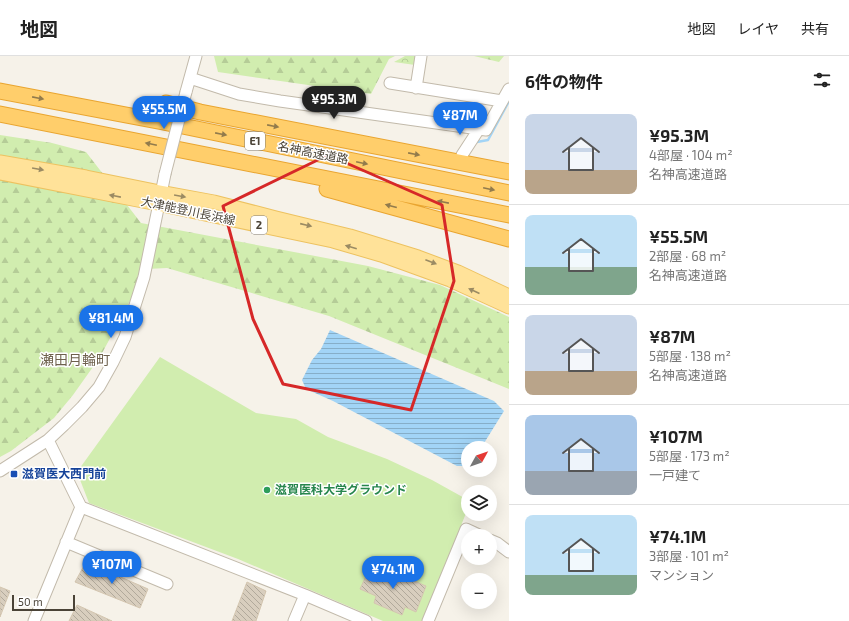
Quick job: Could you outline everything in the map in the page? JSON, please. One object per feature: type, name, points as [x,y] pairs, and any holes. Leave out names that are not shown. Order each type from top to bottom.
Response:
[{"type":"highway","name":"名神高速道路","points":[[0,91],[178,125],[509,193]]},
{"type":"highway","points":[[166,103],[200,112],[509,172]]},
{"type":"highway","name":"名神高速道路","points":[[0,114],[509,215]]},
{"type":"highway","points":[[229,160],[509,239]]},
{"type":"main road","name":"大津能登川長浜線","points":[[0,162],[86,177],[159,198],[333,241],[374,253],[450,280],[509,307]]},
{"type":"main road","name":"大津能登川長浜線","points":[[0,173],[159,198],[214,202],[350,236],[418,257],[458,272],[509,296]]},
{"type":"street","points":[[0,471],[48,440],[82,407],[99,387],[125,337],[144,277],[159,198],[196,56]]},
{"type":"street","points":[[416,88],[421,56]]},
{"type":"street","points":[[190,78],[239,94],[486,130],[509,89]]},
{"type":"street","points":[[390,84],[502,101]]},
{"type":"street","points":[[462,155],[478,129]]},
{"type":"street","points":[[48,440],[81,507],[305,595],[366,621]]},
{"type":"street","points":[[34,621],[81,507]]},
{"type":"street","points":[[428,621],[461,541]]},
{"type":"street","points":[[66,542],[167,584]]},
{"type":"street","points":[[497,543],[509,552]]},
{"type":"street","points":[[294,621],[305,595]]},
{"type":"highlighted area","points":[[328,155],[442,205],[454,281],[411,410],[283,384],[253,319],[223,206]]},
{"type":"green space","points":[[214,56],[395,56],[389,59],[371,94],[218,72]]},
{"type":"green space","points":[[405,56],[416,56],[415,65],[394,62]]},
{"type":"green space","points":[[474,56],[504,56],[499,62]]},
{"type":"green space","points":[[0,135],[52,143],[86,152],[141,223],[368,266],[440,285],[509,317],[509,389],[329,316],[167,268],[147,269],[100,357],[73,395],[54,418],[11,451],[0,457]]},
{"type":"green space","name":"滋賀医科大学グラウンド","points":[[160,357],[256,413],[296,419],[328,437],[387,459],[432,480],[461,496],[461,521],[463,521],[424,619],[422,621],[383,621],[238,559],[89,503],[77,472]]},
{"type":"water","points":[[330,330],[494,401],[504,411],[485,441],[461,441],[461,466],[457,466],[333,401],[306,389],[302,380],[312,360],[321,349]]},
{"type":"building","points":[[86,562],[148,589],[140,608],[75,582]]},
{"type":"building","points":[[372,563],[426,586],[416,612],[405,607],[402,615],[374,603],[376,596],[360,589]]},
{"type":"building","points":[[247,582],[266,591],[256,621],[232,621]]},
{"type":"building","points":[[0,587],[10,591],[0,617]]},
{"type":"building","points":[[77,605],[112,621],[69,621]]},
{"type":"waterway","points":[[477,142],[488,140],[509,101]]},
{"type":"place","name":"滋賀医大西門前","points":[[14,474]]},
{"type":"place","name":"滋賀医科大学グラウンド","points":[[267,490]]},
{"type":"district","name":"瀬田月輪町","points":[[75,360]]}]
